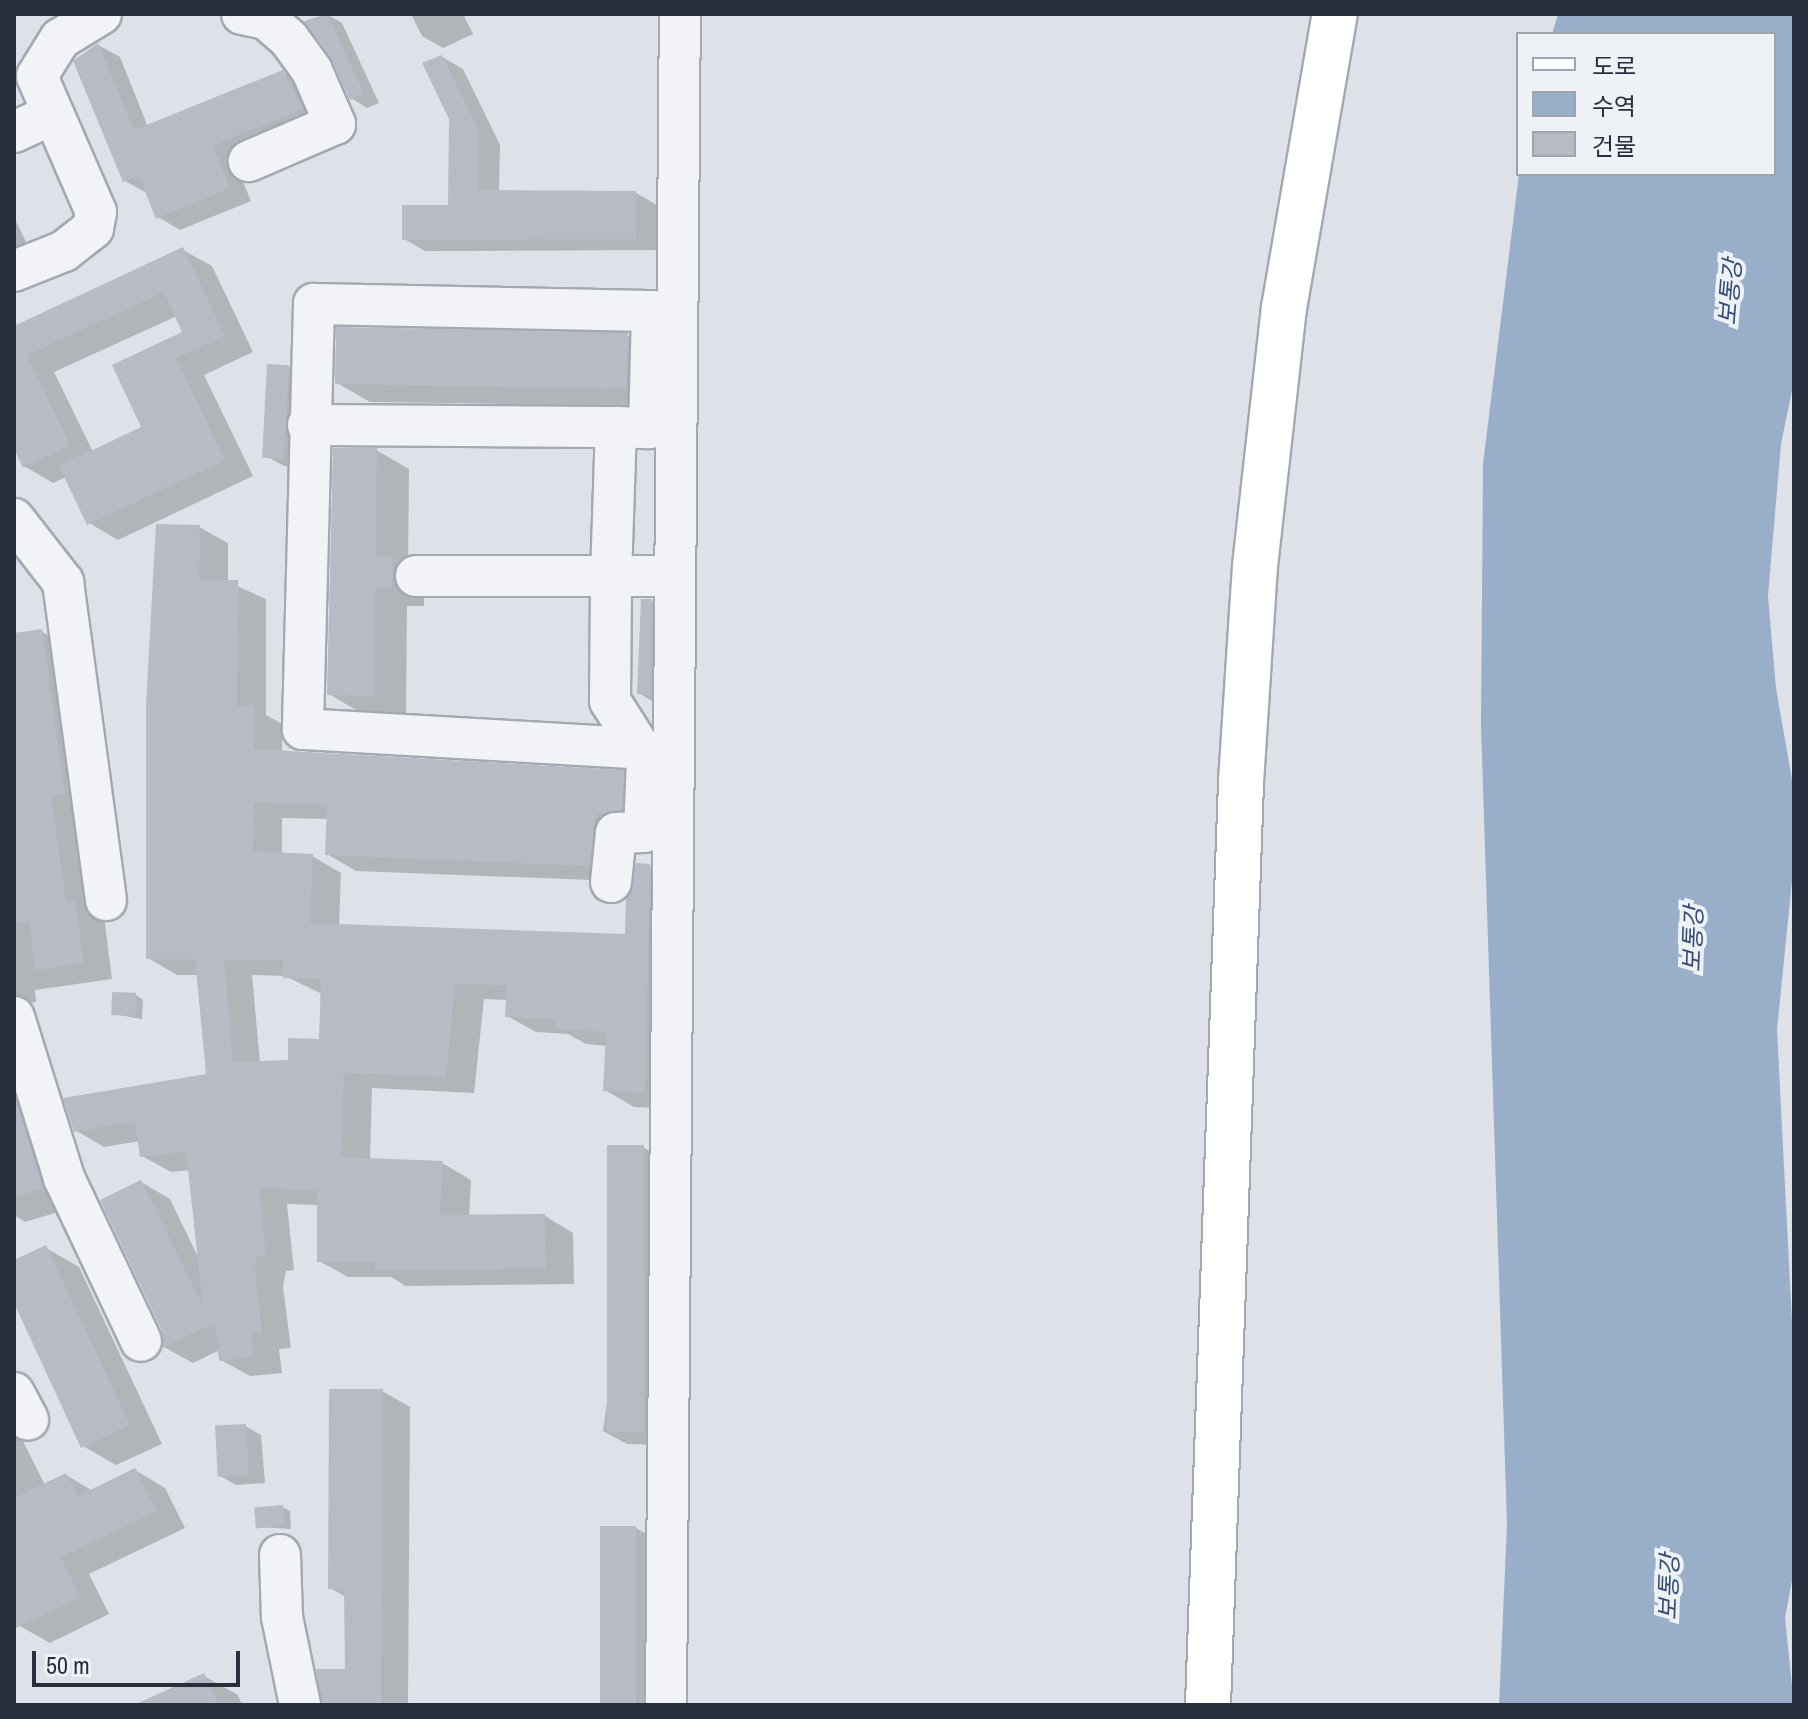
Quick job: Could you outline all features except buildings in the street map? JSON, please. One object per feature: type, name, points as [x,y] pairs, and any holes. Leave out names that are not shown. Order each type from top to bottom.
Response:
[{"type":"main road","points":[[1208,1705],[1241,782],[1255,566],[1284,308],[1335,14]]},
{"type":"street","points":[[14,271],[64,251],[93,228],[96,212],[37,76],[60,39],[101,14]]},
{"type":"street","points":[[242,14],[266,19],[289,39],[312,71],[335,124],[249,161]]},
{"type":"street","points":[[666,1705],[680,14]]},
{"type":"street","points":[[14,132],[53,114]]},
{"type":"street","points":[[308,425],[649,428],[652,311],[314,304],[308,425],[303,729],[637,748]]},
{"type":"street","points":[[611,882],[616,833],[644,832],[647,759],[637,748],[610,701],[616,427]]},
{"type":"street","points":[[14,519],[63,582],[106,900]]},
{"type":"street","points":[[416,576],[674,576]]},
{"type":"street","points":[[14,1017],[64,1178],[141,1341]]},
{"type":"street","points":[[280,1555],[282,1617],[300,1705]]},
{"type":"water","name":"보통강","points":[[1558,14],[1794,14],[1794,381],[1781,444],[1768,596],[1776,688],[1794,791],[1794,861],[1777,1030],[1794,1361],[1794,1569],[1785,1618],[1794,1705],[1499,1705],[1507,1524],[1481,726],[1483,464],[1519,176],[1776,176],[1776,32],[1553,32]]}]
